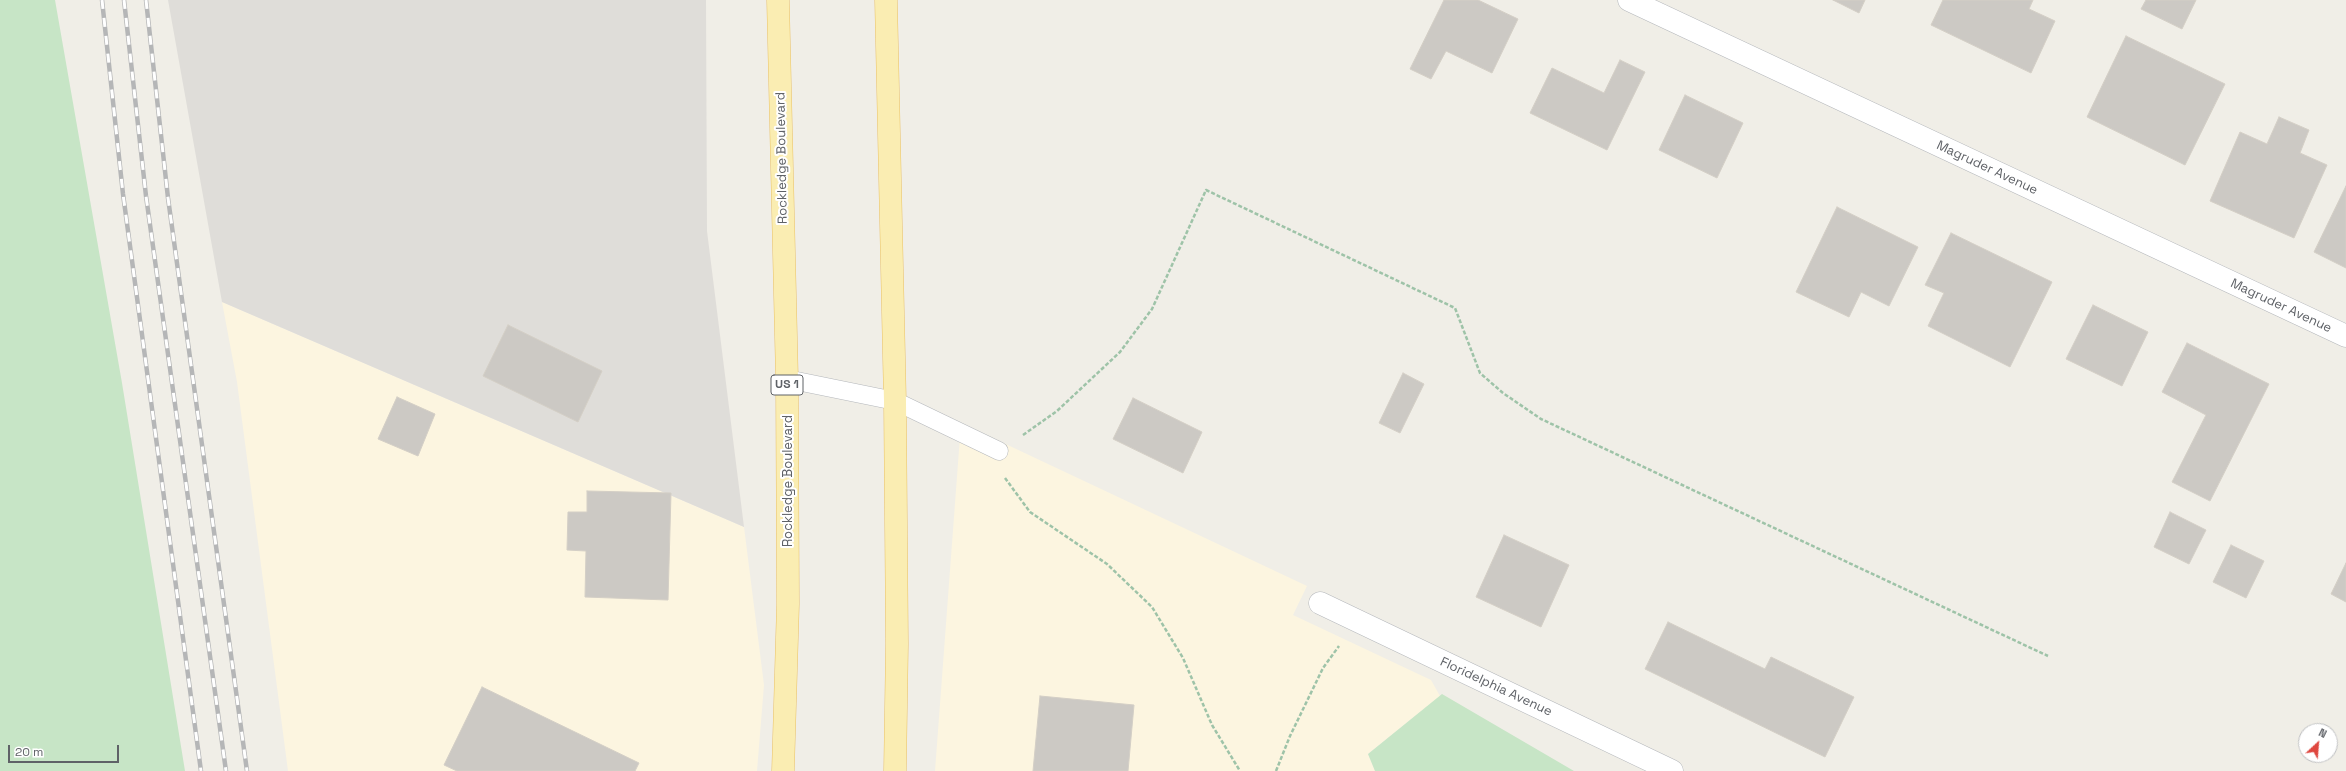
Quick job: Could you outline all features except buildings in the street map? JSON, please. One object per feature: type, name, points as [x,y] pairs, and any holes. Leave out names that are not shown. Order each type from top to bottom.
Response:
[{"type":"main road","name":"Rockledge Boulevard","points":[[778,0],[787,379],[788,604],[784,771]]},
{"type":"main road","points":[[886,0],[895,401],[897,644],[895,771]]},
{"type":"street","name":"Magruder Avenue","points":[[1629,0],[2346,336]]},
{"type":"street","name":"Floridelphia Avenue","points":[[1320,603],[1672,771]]},
{"type":"lane","points":[[787,379],[895,401],[999,451]]},
{"type":"path","points":[[1240,771],[1212,724],[1183,658],[1152,607],[1106,564],[1030,512],[1005,480],[999,451],[1057,411],[1120,352],[1152,309],[1206,190],[1455,308],[1480,373],[1503,393],[1541,419],[2048,656]]},
{"type":"path","points":[[1276,771],[1290,736],[1323,668],[1356,621]]},
{"type":"shaded area","points":[[168,0],[706,0],[707,231],[744,527],[222,302]]},
{"type":"shaded area","points":[[222,302],[744,527],[764,685],[757,771],[288,771],[237,382]]},
{"type":"shaded area","points":[[961,423],[1307,586],[1293,615],[1431,680],[1440,696],[1368,754],[1375,771],[935,771]]},
{"type":"green space","points":[[0,0],[55,0],[122,383],[185,771],[0,771]]},
{"type":"green space","points":[[1442,694],[1574,771],[1375,771],[1368,754]]},
{"type":"railway","points":[[102,0],[123,194],[201,771]]},
{"type":"railway","points":[[124,0],[146,196],[226,771]]},
{"type":"railway","points":[[146,0],[168,198],[247,771]]}]
